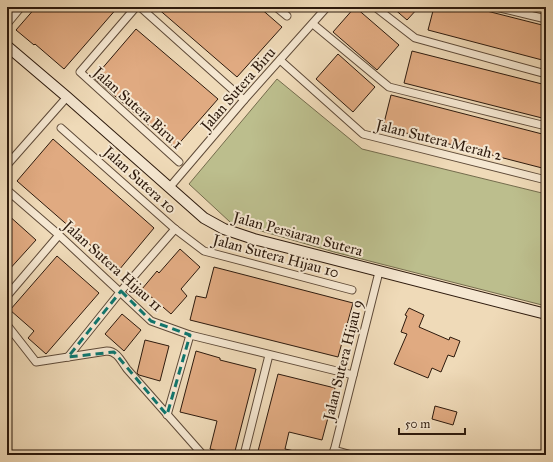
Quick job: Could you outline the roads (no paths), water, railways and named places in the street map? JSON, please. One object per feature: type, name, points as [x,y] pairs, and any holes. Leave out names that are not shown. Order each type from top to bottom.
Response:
[{"type":"street","points":[[7,24],[21,7]]},
{"type":"street","name":"Jalan Sutera Biru 1","points":[[136,7],[80,72],[179,162]]},
{"type":"street","points":[[140,7],[244,100]]},
{"type":"street","points":[[276,7],[287,16]]},
{"type":"street","name":"Jalan Sutera Biru","points":[[169,188],[244,100],[328,7]]},
{"type":"street","points":[[375,7],[415,38],[546,74]]},
{"type":"street","points":[[496,7],[546,19]]},
{"type":"street","points":[[313,24],[389,87],[546,126]]},
{"type":"street","name":"Jalan Persiaran Sutera","points":[[7,46],[204,218],[224,229],[254,239],[379,272],[546,314]]},
{"type":"street","name":"Jalan Sutera Merah 2","points":[[280,60],[363,134],[546,180]]},
{"type":"street","points":[[7,165],[66,96]]},
{"type":"street","name":"Jalan Sutera 10","points":[[62,128],[175,229],[120,291],[68,357]]},
{"type":"street","name":"Jalan Sutera Hijau 11","points":[[7,190],[59,235],[151,320],[190,335],[353,375]]},
{"type":"street","name":"Jalan Sutera Hijau 10","points":[[175,229],[204,251],[352,290]]},
{"type":"street","points":[[7,296],[59,235]]},
{"type":"street","name":"Jalan Sutera Hijau 9","points":[[334,453],[379,272]]},
{"type":"street","points":[[7,325],[36,362],[106,350],[114,352],[126,369],[203,455]]},
{"type":"street","points":[[168,415],[190,335]]},
{"type":"street","points":[[244,455],[269,355]]},
{"type":"street","points":[[334,453],[352,455]]}]
